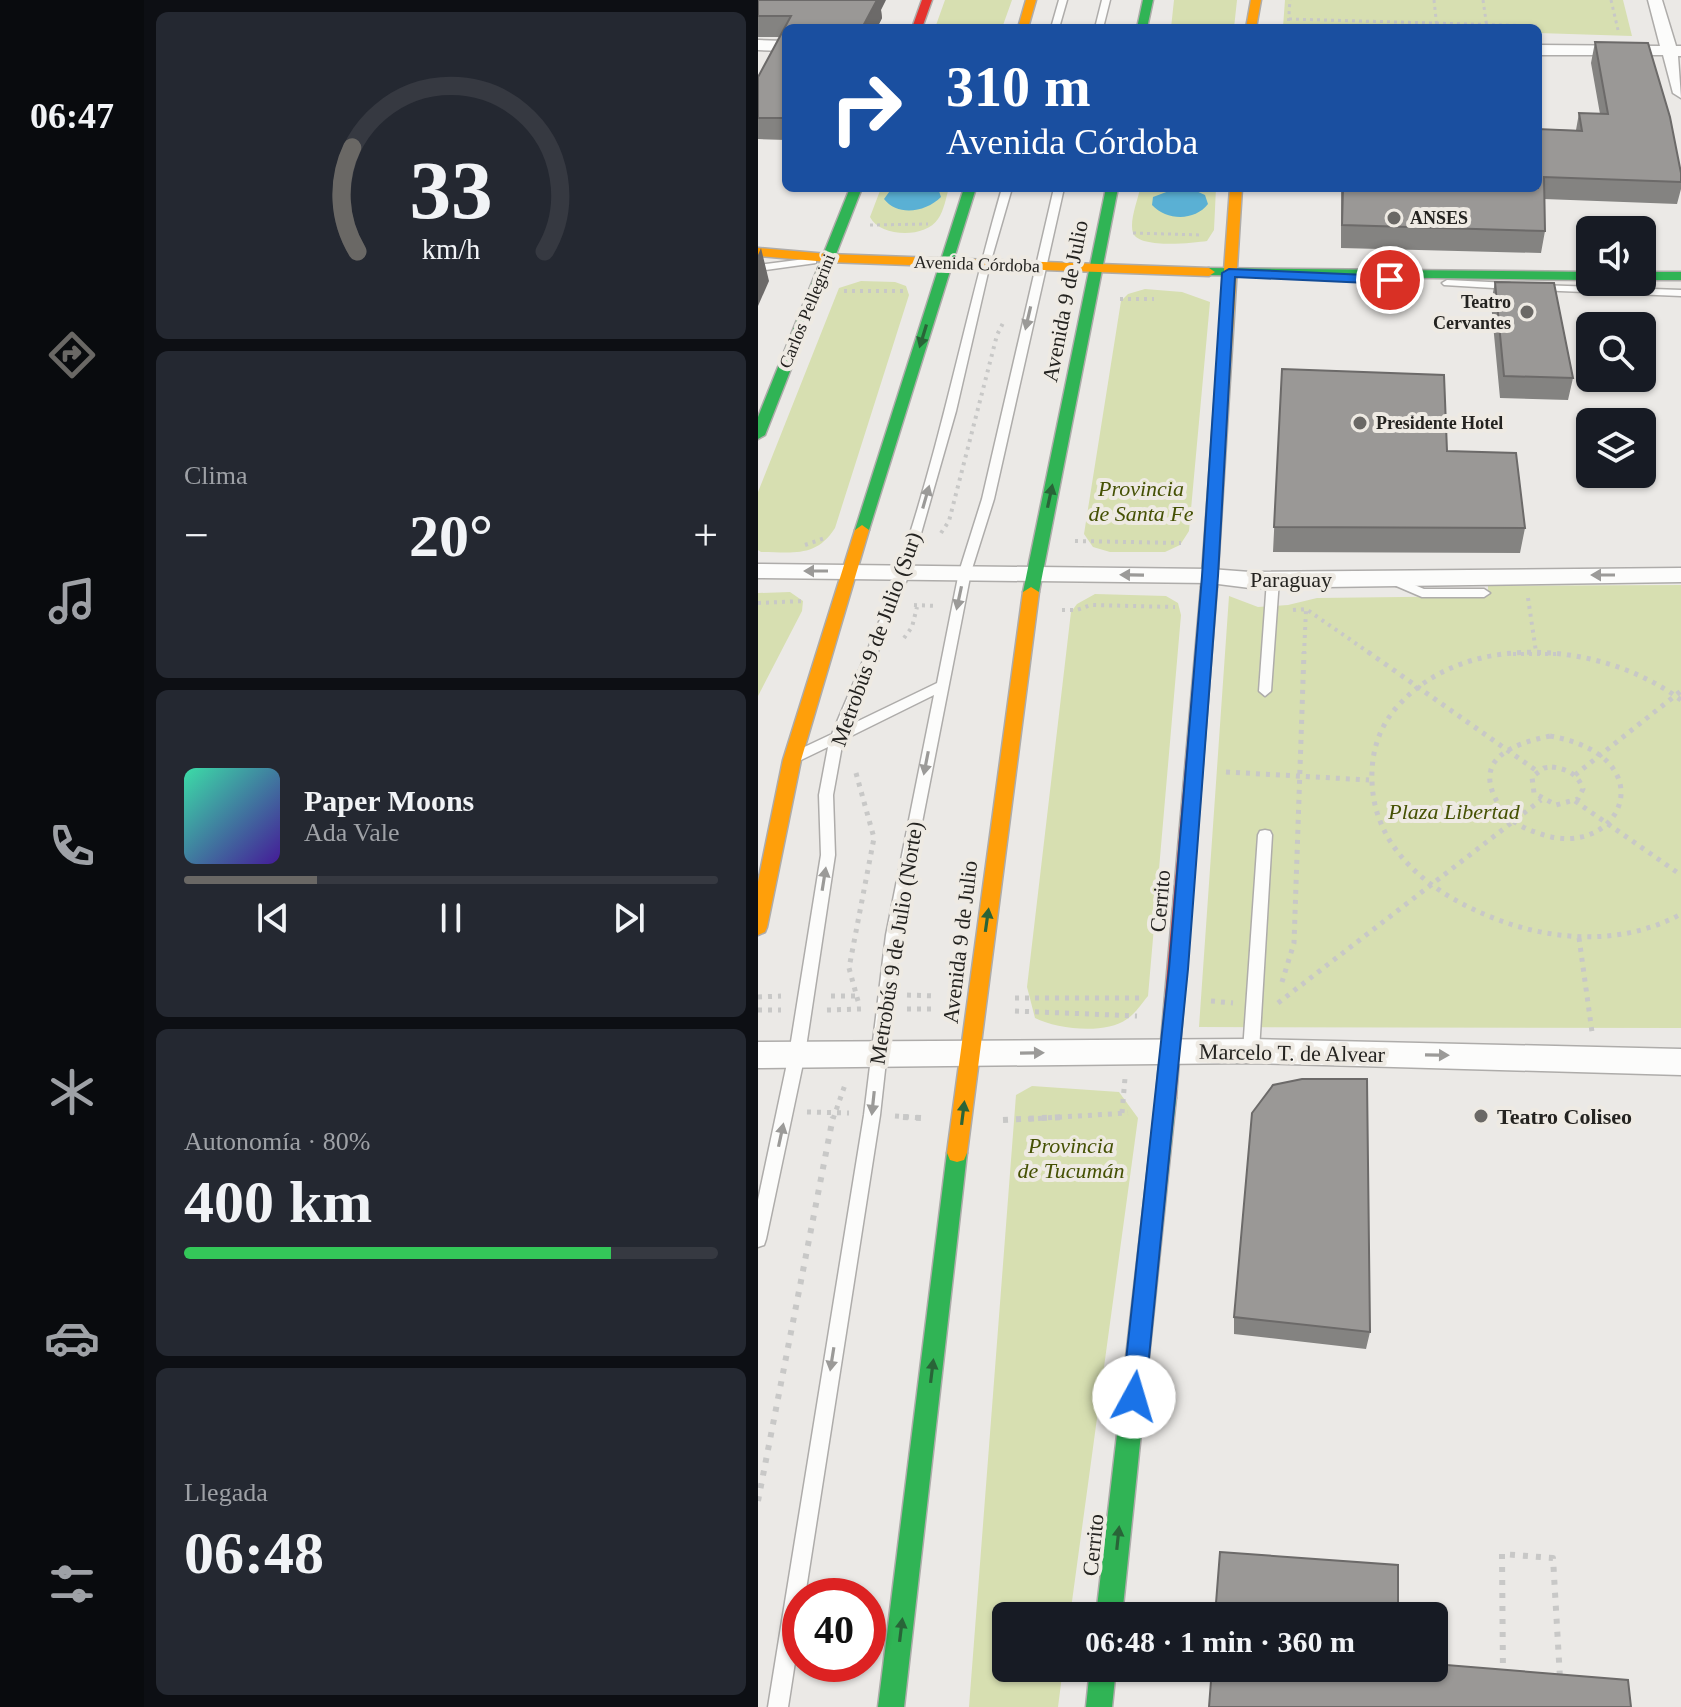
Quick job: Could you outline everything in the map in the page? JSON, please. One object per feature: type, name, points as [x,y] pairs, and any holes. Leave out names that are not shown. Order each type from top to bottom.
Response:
[{"type":"main road","points":[[918,24],[927,0]]},
{"type":"main road","points":[[1024,24],[1031,0]]},
{"type":"main road","points":[[1143,24],[1148,0]]},
{"type":"main road","points":[[1252,24],[1256,0]]},
{"type":"main road","name":"Carlos Pellegrini","points":[[758,435],[854,192]]},
{"type":"main road","points":[[758,927],[792,760],[969,192]]},
{"type":"main road","name":"Avenida 9 de Julio","points":[[891,1707],[975,1010],[1028,609],[1111,192]]},
{"type":"main road","name":"Cerrito","points":[[1111,1602],[1171,1052],[1210,576],[1236,192]]},
{"type":"main road","name":"Avenida Córdoba","points":[[758,252],[828,258],[1229,273],[1576,276]]},
{"type":"main road","points":[[1656,276],[1681,276]]},
{"type":"main road","points":[[767,772],[792,760]]},
{"type":"main road","points":[[1099,1707],[1102,1682]]},
{"type":"street","points":[[1655,0],[1677,49],[1681,93]]},
{"type":"street","points":[[758,45],[782,46]]},
{"type":"street","points":[[1542,50],[1677,49]]},
{"type":"street","name":"Paraguay","points":[[758,571],[1210,576],[1273,580],[1681,575]]},
{"type":"street","name":"Marcelo T. de Alvear","points":[[758,1055],[1251,1051],[1681,1062]]},
{"type":"lane","points":[[1056,24],[1063,0]]},
{"type":"lane","points":[[1100,24],[1106,0]]},
{"type":"lane","name":"Metrobús 9 de Julio (Sur)","points":[[758,1239],[804,1010],[828,855],[826,795],[837,737],[904,572],[951,411],[985,264],[1006,192]]},
{"type":"lane","name":"Metrobús 9 de Julio (Norte)","points":[[778,1707],[872,1115],[864,1055],[884,1009],[893,935],[941,686],[965,572],[988,499],[1030,266],[1058,192]]},
{"type":"lane","name":"Avenida Córdoba","points":[[758,268],[828,258]]},
{"type":"lane","name":"Avenida Córdoba","points":[[1271,274],[1681,293]]},
{"type":"lane","points":[[1390,578],[1422,593],[1484,593]]},
{"type":"lane","points":[[1265,691],[1273,580]]},
{"type":"lane","points":[[792,760],[941,686]]},
{"type":"lane","points":[[1251,1051],[1265,835]]},
{"type":"path","points":[[1288,24],[1290,0]]},
{"type":"path","points":[[1434,0],[1437,24]]},
{"type":"path","points":[[1483,0],[1487,24]]},
{"type":"path","points":[[1289,19],[1395,24]]},
{"type":"path","points":[[896,650],[912,627],[938,538],[949,521],[997,335],[1030,266]]},
{"type":"path","points":[[1525,576],[1536,652]]},
{"type":"path","points":[[758,603],[840,603]]},
{"type":"path","points":[[890,604],[958,606]]},
{"type":"path","points":[[1028,609],[1077,610],[1091,605],[1207,608]]},
{"type":"path","points":[[1275,1005],[1294,943],[1306,609]]},
{"type":"path","points":[[1271,610],[1306,609],[1537,771]]},
{"type":"path","points":[[1681,700],[1678,693],[1648,679],[1612,665],[1574,656],[1536,652],[1490,656],[1448,669],[1417,687],[1388,715],[1373,746],[1369,780],[1374,809],[1388,838],[1409,866],[1431,886],[1480,915],[1528,931],[1579,938],[1628,934],[1681,914]]},
{"type":"path","points":[[1575,775],[1678,693]]},
{"type":"path","points":[[758,1501],[834,1113],[864,1055],[858,996],[849,968],[874,838],[856,775],[867,725]]},
{"type":"path","points":[[1550,736],[1585,745],[1601,754],[1621,781],[1623,797],[1618,811],[1608,824],[1583,835],[1552,837],[1531,832],[1513,822],[1492,798],[1487,785],[1493,760],[1504,748],[1532,737],[1550,736]]},
{"type":"path","points":[[1561,767],[1575,775],[1583,789],[1575,801],[1556,805],[1541,800],[1530,783],[1537,771],[1561,767]]},
{"type":"path","points":[[1194,771],[1369,780]]},
{"type":"path","points":[[1255,1005],[1275,1005],[1541,800]]},
{"type":"path","points":[[1575,801],[1681,875]]},
{"type":"path","points":[[1579,938],[1596,1059]]},
{"type":"path","points":[[758,1010],[975,1010],[1174,1018]]},
{"type":"path","points":[[1503,1681],[1502,1554],[1553,1558],[1560,1686]]},
{"type":"green space","points":[[945,0],[1012,0],[1003,24],[936,24]]},
{"type":"green space","points":[[1174,0],[1237,0],[1234,24],[1171,24]]},
{"type":"green space","points":[[1285,0],[1623,0],[1632,36],[1542,33],[1542,24],[1283,24]]},
{"type":"green space","points":[[879,192],[948,192],[938,219],[923,230],[892,232],[875,224],[870,217]]},
{"type":"green space","points":[[1139,192],[1216,192],[1214,230],[1207,241],[1167,244],[1145,241],[1133,233]]},
{"type":"green space","points":[[861,281],[895,282],[906,286],[909,295],[835,528],[828,538],[812,549],[761,552],[758,550],[758,492],[839,288]]},
{"type":"green space","name":"Provincia de Santa Fe","points":[[1145,289],[1182,292],[1210,302],[1189,531],[1180,545],[1165,552],[1110,552],[1093,547],[1084,534],[1121,301],[1128,294]]},
{"type":"green space","name":"Plaza Libertad","points":[[1681,585],[1681,1028],[1199,1027],[1229,596],[1258,607],[1288,605],[1317,598],[1488,596],[1488,586]]},
{"type":"green space","points":[[790,592],[803,601],[802,611],[758,696],[758,593]]},
{"type":"green space","points":[[1095,594],[1166,596],[1178,603],[1181,615],[1148,996],[1133,1014],[1118,1024],[1081,1029],[1035,1018],[1027,987],[1071,612],[1077,604]]},
{"type":"green space","name":"Provincia de Tucumán","points":[[1032,1086],[1119,1092],[1138,1118],[1072,1602],[992,1602],[992,1682],[1061,1682],[1058,1707],[969,1707],[1016,1095]]},
{"type":"water","points":[[889,192],[939,192],[941,197],[928,206],[912,210],[897,208],[884,199]]},
{"type":"water","points":[[1166,192],[1198,192],[1205,195],[1208,204],[1196,214],[1173,216],[1152,205],[1153,197]]},
{"type":"building","points":[[758,0],[877,0],[864,24],[787,24],[791,16],[758,16]]},
{"type":"building","points":[[782,33],[782,118],[758,118],[758,77]]},
{"type":"building","points":[[1595,42],[1648,43],[1670,117],[1681,182],[1544,177],[1545,231],[1342,225],[1343,192],[1542,192],[1542,129],[1582,131],[1579,113],[1608,114]]},
{"type":"building","points":[[1495,282],[1554,283],[1573,378],[1504,376]]},
{"type":"building","points":[[1282,369],[1444,375],[1447,451],[1516,453],[1525,528],[1274,527]]},
{"type":"building","points":[[1302,1079],[1367,1079],[1370,1332],[1234,1317],[1252,1113],[1273,1085]]},
{"type":"building","points":[[1220,1552],[1398,1565],[1398,1602],[1216,1602]]},
{"type":"building","points":[[1448,1665],[1628,1680],[1631,1707],[1209,1707],[1211,1682],[1448,1682]]},
{"type":"traffic: fast","points":[[1143,24],[1148,0]]},
{"type":"traffic: fast","points":[[758,435],[854,192]]},
{"type":"traffic: fast","points":[[862,530],[969,192]]},
{"type":"traffic: fast","points":[[1031,592],[1111,192]]},
{"type":"traffic: fast","points":[[1209,272],[1576,276]]},
{"type":"traffic: fast","points":[[1656,276],[1681,276]]},
{"type":"traffic: fast","points":[[1111,1602],[1166,1098]]},
{"type":"traffic: fast","points":[[891,1707],[957,1153]]},
{"type":"traffic: fast","points":[[1099,1707],[1102,1682]]},
{"type":"traffic: slow","points":[[1024,24],[1031,0]]},
{"type":"traffic: slow","points":[[1252,24],[1256,0]]},
{"type":"traffic: slow","points":[[1209,587],[1236,192]]},
{"type":"traffic: slow","points":[[758,252],[828,258],[1209,272]]},
{"type":"traffic: slow","points":[[758,927],[792,760],[862,530]]},
{"type":"traffic: slow","points":[[957,1153],[1031,592]]},
{"type":"traffic: jam","points":[[918,24],[927,0]]},
{"type":"traffic: jam","points":[[1166,1098],[1209,587]]},
{"type":"place","name":"ANSES","points":[[1394,218]]},
{"type":"place","name":"Teatro Cervantes","points":[[1527,312]]},
{"type":"place","name":"Presidente Hotel","points":[[1360,423]]},
{"type":"place","name":"Teatro Coliseo","points":[[1481,1116]]},
{"type":"route","points":[[1134,1397],[1178,969],[1210,576],[1229,273],[1390,280]]}]
